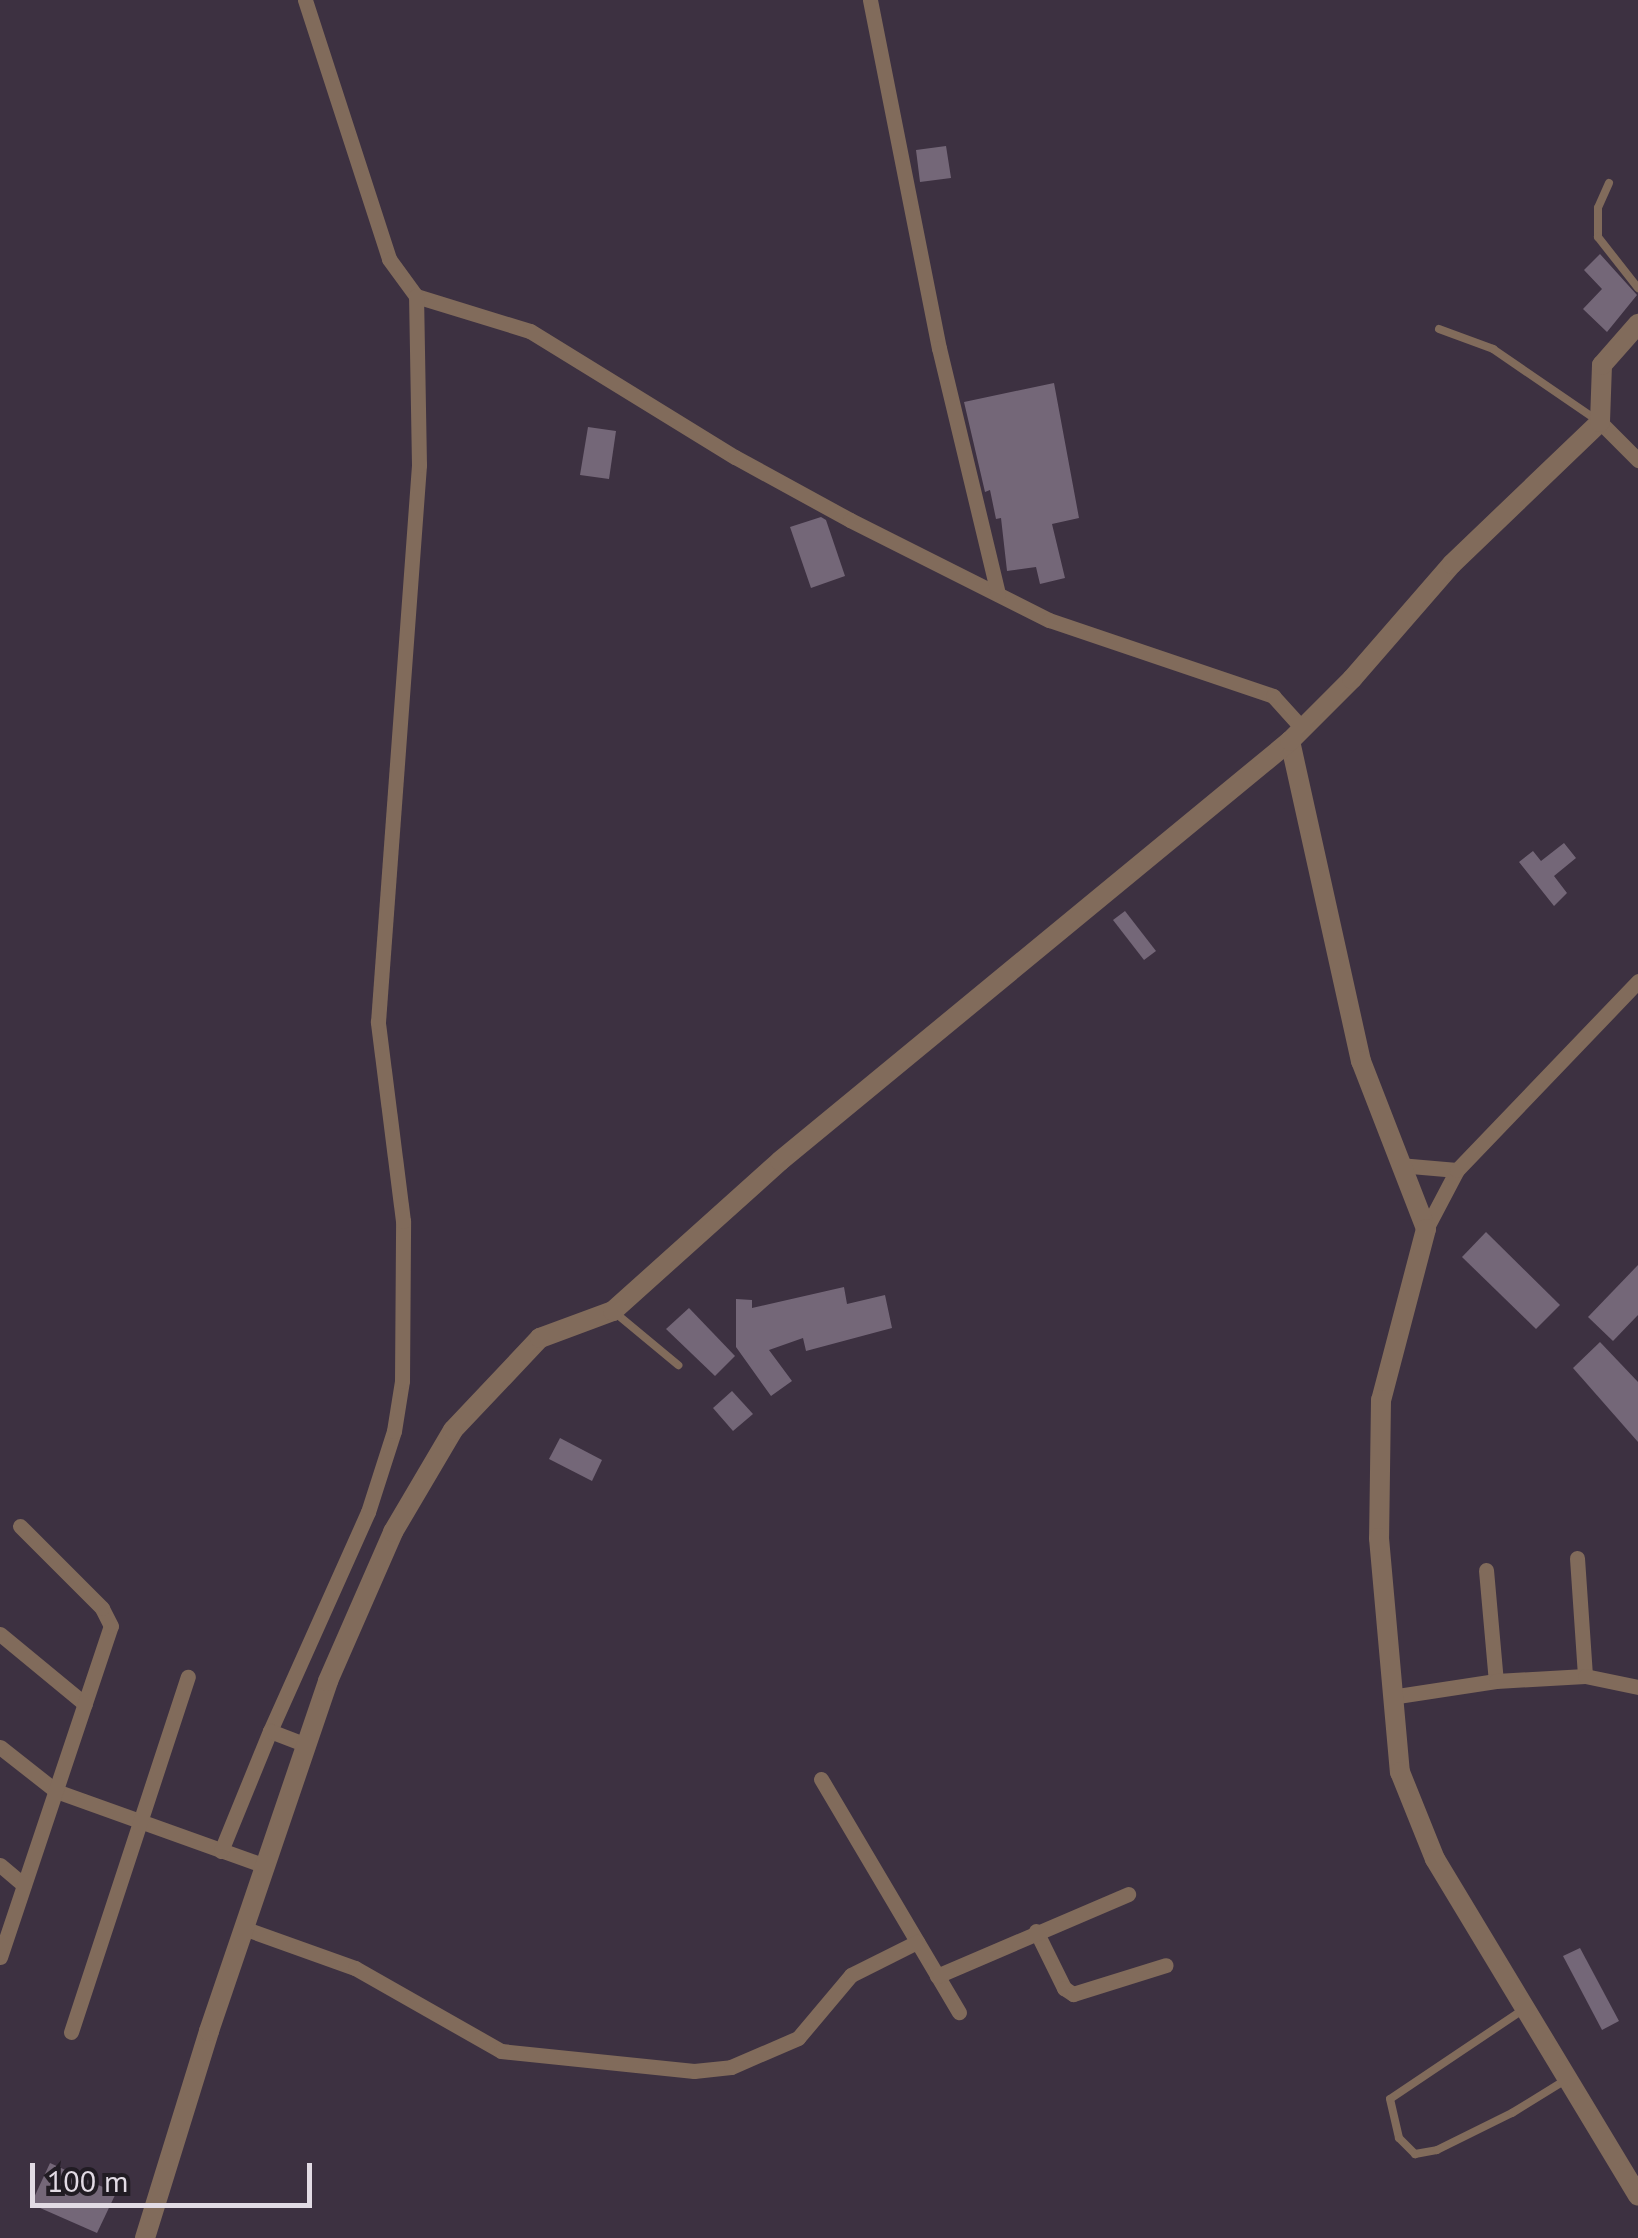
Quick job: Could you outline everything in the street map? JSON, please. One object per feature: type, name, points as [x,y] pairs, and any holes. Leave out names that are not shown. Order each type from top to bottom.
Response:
[{"type":"street","points":[[222,1851],[270,1731],[368,1512],[389,1449],[402,1382],[403,1221],[378,1022],[419,465],[416,296],[389,259],[305,0]]},
{"type":"street","points":[[870,0],[940,348],[998,594]]},
{"type":"street","points":[[416,296],[530,330],[735,456],[1072,629],[1272,696],[1296,734],[1360,1060],[1426,1229]]},
{"type":"street","points":[[145,2238],[208,2031],[306,1745],[366,1586],[418,1484],[453,1430],[540,1338],[613,1312],[780,1162],[1296,734],[1352,679],[1452,564],[1600,422],[1602,365],[1638,324]]},
{"type":"street","points":[[1600,422],[1638,460]]},
{"type":"street","points":[[1634,991],[1457,1170],[1426,1229],[1388,1362],[1382,1400],[1379,1538],[1400,1772],[1416,1817],[1436,1859],[1638,2196]]},
{"type":"street","points":[[1399,1165],[1457,1170]]},
{"type":"street","points":[[0,1957],[111,1626],[109,1618],[20,1526]]},
{"type":"street","points":[[1577,1558],[1585,1676]]},
{"type":"street","points":[[1486,1570],[1496,1681]]},
{"type":"street","points":[[0,1634],[85,1704]]},
{"type":"street","points":[[1391,1697],[1496,1681],[1585,1676],[1638,1687]]},
{"type":"street","points":[[71,2032],[188,1677]]},
{"type":"street","points":[[270,1731],[306,1745]]},
{"type":"street","points":[[0,1747],[56,1791],[265,1866]]},
{"type":"street","points":[[821,1780],[959,2012]]},
{"type":"street","points":[[0,1865],[24,1885]]},
{"type":"street","points":[[938,1976],[1036,1930],[1128,1894]]},
{"type":"street","points":[[246,1929],[367,1973],[501,2051],[694,2070],[731,2066],[798,2038],[851,1975],[917,1942]]},
{"type":"street","points":[[1036,1930],[1064,1988],[1072,1994],[1166,1965]]},
{"type":"lane","points":[[1608,183],[1598,208],[1598,236],[1638,288]]},
{"type":"lane","points":[[1439,329],[1493,349],[1600,422]]},
{"type":"lane","points":[[613,1312],[678,1365]]},
{"type":"lane","points":[[1524,2008],[1390,2099],[1399,2138],[1416,2154],[1437,2150],[1512,2113],[1566,2079]]},
{"type":"building","points":[[946,146],[951,178],[920,182],[916,150]]},
{"type":"building","points":[[1600,254],[1637,295],[1607,332],[1583,309],[1602,289],[1584,270]]},
{"type":"building","points":[[1054,383],[1079,518],[1052,524],[1065,578],[1040,584],[1036,567],[1007,571],[1001,518],[996,519],[990,490],[985,492],[964,402]]},
{"type":"building","points":[[588,427],[616,431],[609,479],[580,475]]},
{"type":"building","points":[[821,517],[826,520],[845,576],[811,588],[790,527]]},
{"type":"building","points":[[1564,843],[1576,858],[1554,876],[1567,893],[1554,906],[1519,862],[1533,851],[1541,861]]},
{"type":"building","points":[[1125,911],[1156,951],[1144,960],[1113,920]]},
{"type":"building","points":[[1486,1232],[1560,1305],[1536,1329],[1462,1257]]},
{"type":"building","points":[[1638,1265],[1638,1315],[1613,1341],[1588,1317]]},
{"type":"building","points":[[844,1287],[847,1304],[885,1295],[892,1328],[806,1351],[803,1338],[769,1350],[792,1381],[771,1396],[736,1347],[736,1299],[752,1300],[752,1308]]},
{"type":"building","points":[[689,1308],[735,1356],[715,1376],[666,1329]]},
{"type":"building","points":[[1600,1342],[1638,1382],[1638,1442],[1573,1368]]},
{"type":"building","points":[[732,1391],[753,1414],[733,1431],[713,1408]]},
{"type":"building","points":[[560,1438],[602,1460],[592,1481],[549,1459]]},
{"type":"building","points":[[1580,1948],[1619,2021],[1602,2030],[1563,1956]]},
{"type":"building","points":[[50,2163],[116,2193],[97,2233],[31,2204]]}]
